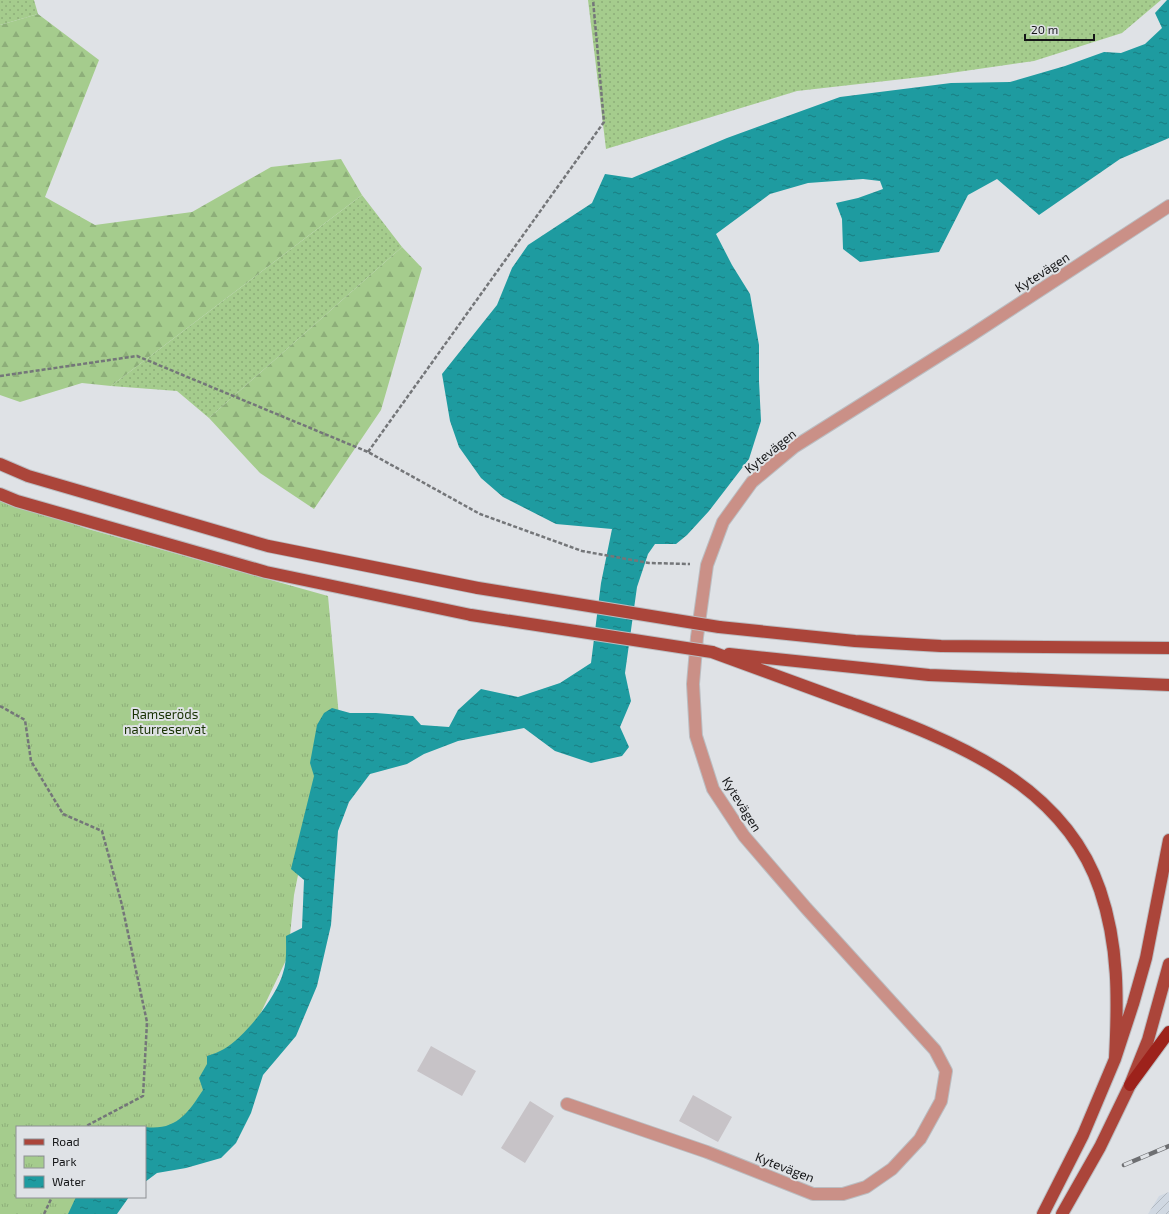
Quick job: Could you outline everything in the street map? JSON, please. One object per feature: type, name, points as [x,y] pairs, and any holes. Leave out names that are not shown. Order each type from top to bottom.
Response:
[{"type":"highway","points":[[1130,1085],[1169,1032]]},
{"type":"main road","points":[[0,464],[28,476],[268,546],[478,588],[719,627],[855,640],[941,646],[1169,648]]},
{"type":"main road","points":[[0,494],[17,501],[266,572],[471,615],[712,652],[929,675],[1169,685]]},
{"type":"main road","points":[[712,652],[878,713],[934,736],[1000,769],[1028,789],[1053,812],[1073,836],[1090,864],[1100,889],[1109,920],[1116,955],[1117,1019],[1115,1059]]},
{"type":"main road","points":[[1043,1214],[1083,1135],[1115,1059],[1146,958],[1169,840]]},
{"type":"main road","points":[[1062,1214],[1100,1147],[1130,1085],[1148,1040],[1169,964]]},
{"type":"street","name":"Kytevägen","points":[[567,1104],[707,1152],[813,1194],[843,1194],[866,1187],[892,1169],[920,1139],[941,1101],[946,1071],[935,1050],[806,908],[744,836],[713,789],[696,736],[693,684],[697,637],[707,565],[723,522],[752,482],[794,447],[963,340],[1169,206]]},
{"type":"path","points":[[368,452],[604,122],[593,0]]},
{"type":"path","points":[[0,376],[137,356],[368,452],[480,514],[582,551],[649,563],[707,565]]},
{"type":"path","points":[[0,706],[25,720],[31,761],[62,814],[102,831],[122,905],[147,1022],[143,1096],[88,1126]]},
{"type":"path","points":[[44,1214],[52,1198]]},
{"type":"shaded area","points":[[1169,1192],[1169,1214],[1148,1214],[1159,1196]]},
{"type":"green space","points":[[0,0],[34,0],[38,14],[0,25]]},
{"type":"green space","points":[[588,0],[1161,0],[1122,33],[1034,61],[930,76],[797,91],[606,149]]},
{"type":"green space","points":[[38,14],[99,60],[45,197],[95,225],[192,212],[271,167],[341,159],[362,195],[111,386],[82,383],[20,402],[0,395],[0,25]]},
{"type":"green space","points":[[362,195],[402,247],[209,418],[177,391],[111,386]]},
{"type":"green space","points":[[402,247],[422,268],[381,410],[314,509],[260,473],[209,418]]},
{"type":"green space","name":"Ramseröds naturreservat","points":[[0,499],[88,529],[328,596],[339,717],[317,781],[294,895],[288,956],[233,1071],[204,1110],[146,1147],[146,1126],[16,1126],[16,1198],[82,1198],[73,1214],[0,1214]]},
{"type":"water","points":[[1167,0],[1169,0],[1169,138],[1120,159],[1039,215],[997,179],[968,195],[939,252],[860,262],[843,249],[842,219],[836,203],[858,198],[883,189],[880,181],[863,179],[808,183],[770,194],[716,234],[732,265],[750,294],[759,345],[761,421],[749,459],[709,511],[687,535],[676,544],[655,544],[648,554],[637,587],[625,673],[631,701],[620,727],[629,747],[622,756],[591,763],[555,751],[524,728],[458,741],[424,754],[407,764],[370,774],[349,802],[338,831],[331,925],[317,986],[296,1036],[263,1075],[251,1113],[236,1143],[221,1158],[186,1168],[157,1173],[146,1181],[146,1127],[156,1128],[173,1123],[180,1119],[192,1106],[203,1090],[199,1078],[207,1064],[207,1056],[232,1044],[259,1016],[280,982],[286,960],[286,936],[302,928],[304,880],[291,869],[314,776],[310,763],[317,725],[324,713],[332,708],[350,713],[376,713],[413,716],[421,725],[449,727],[458,710],[481,689],[518,697],[560,683],[591,663],[601,583],[612,529],[556,524],[503,497],[481,478],[459,447],[450,421],[442,374],[497,305],[512,268],[528,245],[592,203],[605,174],[632,178],[727,138],[840,97],[951,83],[1010,82],[1065,66],[1104,52],[1121,53],[1145,44],[1162,28],[1155,13]]},
{"type":"water","points":[[76,1198],[128,1198],[117,1214],[68,1214]]},
{"type":"building","points":[[431,1046],[476,1071],[462,1096],[417,1071]]},
{"type":"building","points":[[693,1095],[732,1117],[718,1142],[679,1121]]},
{"type":"building","points":[[530,1101],[554,1116],[525,1163],[501,1148]]},
{"type":"railway","points":[[1124,1165],[1169,1146]]}]
